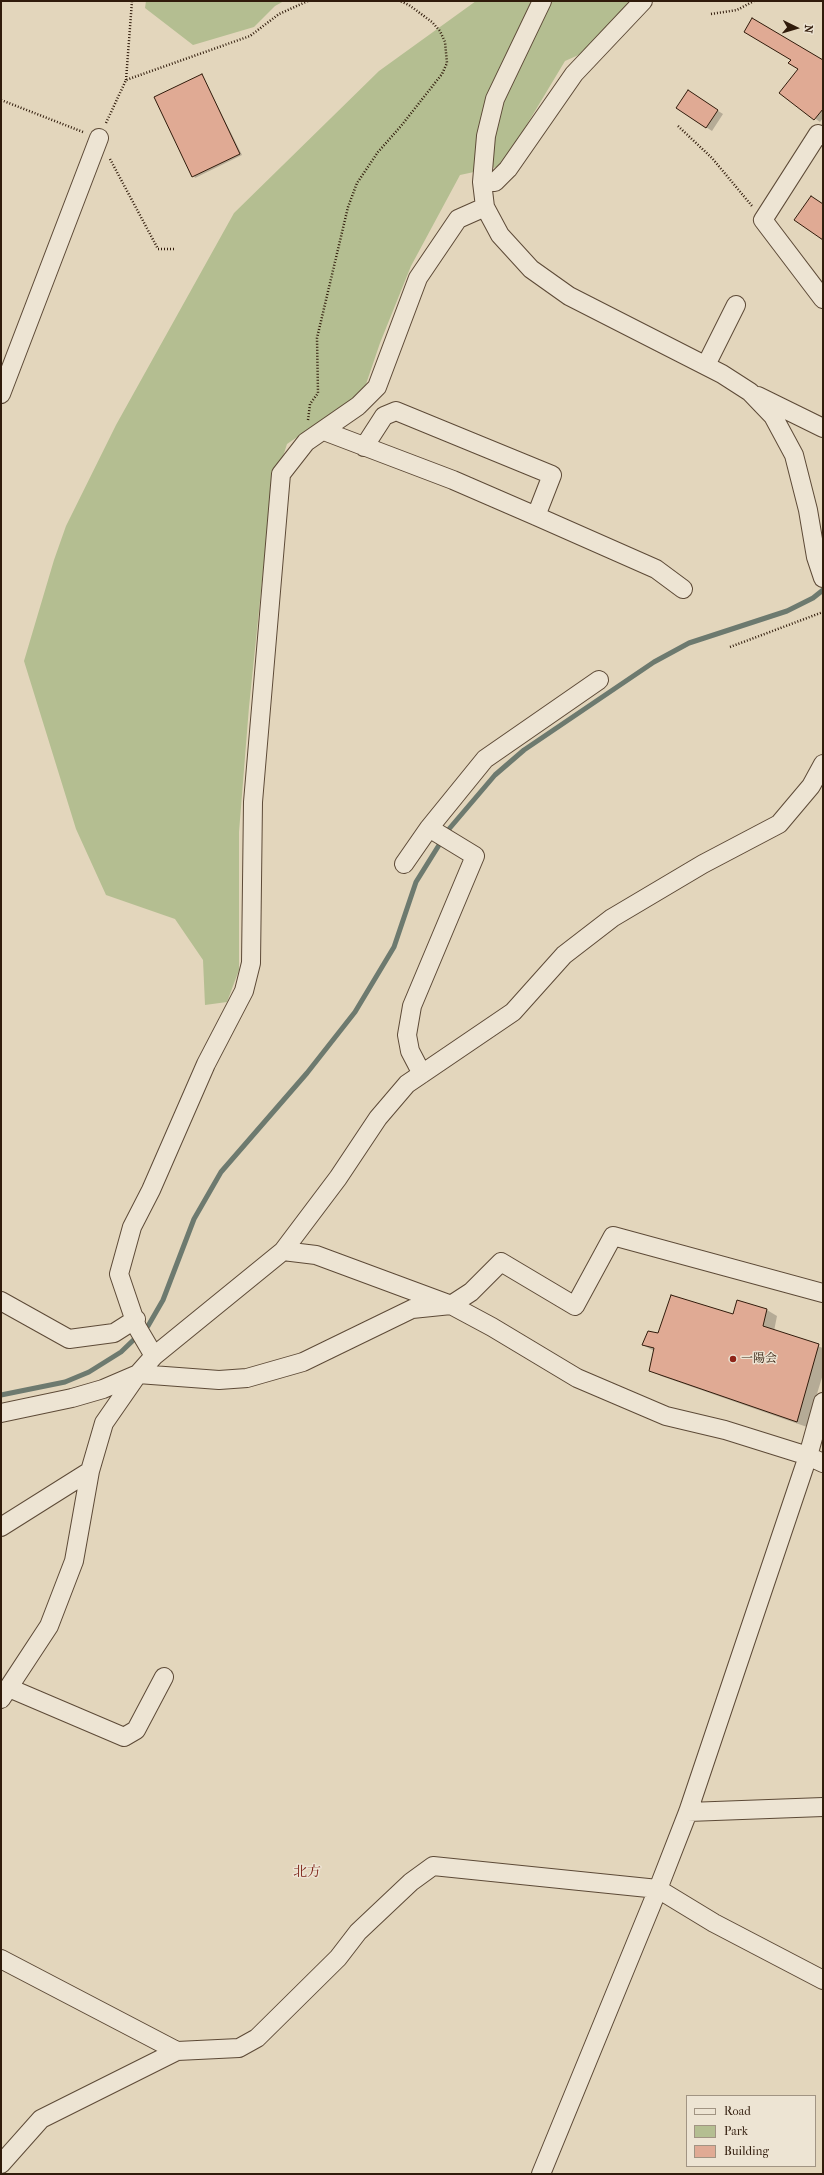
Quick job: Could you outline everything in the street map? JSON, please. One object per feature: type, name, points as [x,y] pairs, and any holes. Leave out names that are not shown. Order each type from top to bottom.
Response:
[{"type":"street","points":[[542,1],[495,99],[486,136],[482,182],[485,207],[500,235],[532,269],[569,296],[706,365],[750,392],[823,428]]},
{"type":"street","points":[[482,182],[495,182],[508,169],[574,74],[642,1]]},
{"type":"street","points":[[823,136],[818,134],[763,220],[823,299]]},
{"type":"street","points":[[1,394],[99,138]]},
{"type":"street","points":[[164,1677],[136,1730],[124,1737],[5,1694],[49,1626],[74,1561],[90,1471],[104,1423],[138,1374],[143,1336],[119,1274],[132,1227],[151,1190],[206,1064],[244,991],[251,963],[253,802],[281,474],[306,442],[324,431],[358,406],[377,387],[418,278],[458,219],[485,207]]},
{"type":"street","points":[[706,365],[736,305]]},
{"type":"street","points":[[750,392],[773,416],[794,455],[806,503],[816,557],[823,578]]},
{"type":"street","points":[[364,447],[384,416],[396,411],[552,476],[536,516]]},
{"type":"street","points":[[324,431],[453,480],[536,516],[656,569],[683,589]]},
{"type":"street","points":[[404,864],[439,833],[485,759],[599,680]]},
{"type":"street","points":[[1,1301],[69,1339],[114,1333],[143,1336],[282,1251],[338,1178],[378,1118],[407,1084],[513,1012],[564,955],[612,918],[703,864],[779,824],[811,786],[823,764]]},
{"type":"street","points":[[422,1074],[410,1052],[408,1035],[412,1006],[475,856],[439,833]]},
{"type":"street","points":[[1,1412],[72,1398],[103,1389],[138,1374],[219,1380],[247,1378],[303,1362],[412,1310],[451,1305],[471,1292],[501,1262],[575,1306],[613,1236],[823,1293]]},
{"type":"street","points":[[282,1251],[316,1255],[451,1305],[492,1327],[577,1378],[659,1413],[725,1430],[816,1460]]},
{"type":"street","points":[[541,2174],[688,1812],[816,1460],[823,1402]]},
{"type":"street","points":[[1,1527],[90,1471]]},
{"type":"street","points":[[688,1812],[823,1807]]},
{"type":"street","points":[[1,2164],[41,2119],[177,2051],[239,2048],[257,2038],[338,1958],[358,1932],[411,1882],[433,1866],[658,1889],[714,1923],[823,1980]]},
{"type":"street","points":[[1,1958],[177,2051]]},
{"type":"path","points":[[99,138],[126,80],[132,1]]},
{"type":"path","points":[[126,80],[250,36],[279,14],[308,1]]},
{"type":"path","points":[[306,442],[310,404],[318,393],[317,338],[348,207],[357,183],[378,152],[442,74],[447,63],[445,42],[440,31],[432,22],[410,4],[400,1]]},
{"type":"path","points":[[711,14],[737,10],[754,1]]},
{"type":"path","points":[[1,100],[99,138],[158,249],[175,249]]},
{"type":"path","points":[[678,126],[712,158],[763,220]]},
{"type":"path","points":[[730,647],[823,612]]},
{"type":"green space","points":[[146,1],[284,1],[275,6],[254,27],[193,45],[145,8]]},
{"type":"green space","points":[[476,1],[645,1],[619,37],[565,61],[502,166],[460,175],[411,266],[380,343],[363,393],[287,444],[271,494],[249,707],[239,832],[239,970],[227,1002],[205,1005],[203,960],[175,919],[106,895],[76,829],[24,661],[54,560],[66,526],[116,425],[234,213],[379,71]]},
{"type":"building","points":[[752,18],[823,60],[823,109],[814,120],[779,93],[798,69],[788,63],[791,60],[744,32]]},
{"type":"building","points":[[202,74],[240,154],[192,177],[154,97]]},
{"type":"building","points":[[688,90],[718,110],[706,128],[676,108]]},
{"type":"building","points":[[811,196],[823,204],[823,240],[794,220]]},
{"type":"building","name":"一陽会","points":[[671,1295],[733,1314],[737,1300],[767,1309],[763,1326],[819,1344],[797,1422],[649,1371],[654,1348],[642,1345],[648,1331],[658,1333]]},
{"type":"waterway","points":[[1,1395],[65,1382],[89,1372],[121,1352],[148,1326],[163,1300],[194,1219],[221,1172],[307,1073],[355,1012],[394,947],[416,882],[449,829],[495,775],[524,750],[654,662],[689,643],[787,611],[813,598],[823,590]]},
{"type":"place","name":"一陽会","points":[[733,1359]]},
{"type":"district","name":"北方","points":[[307,1873]]}]
